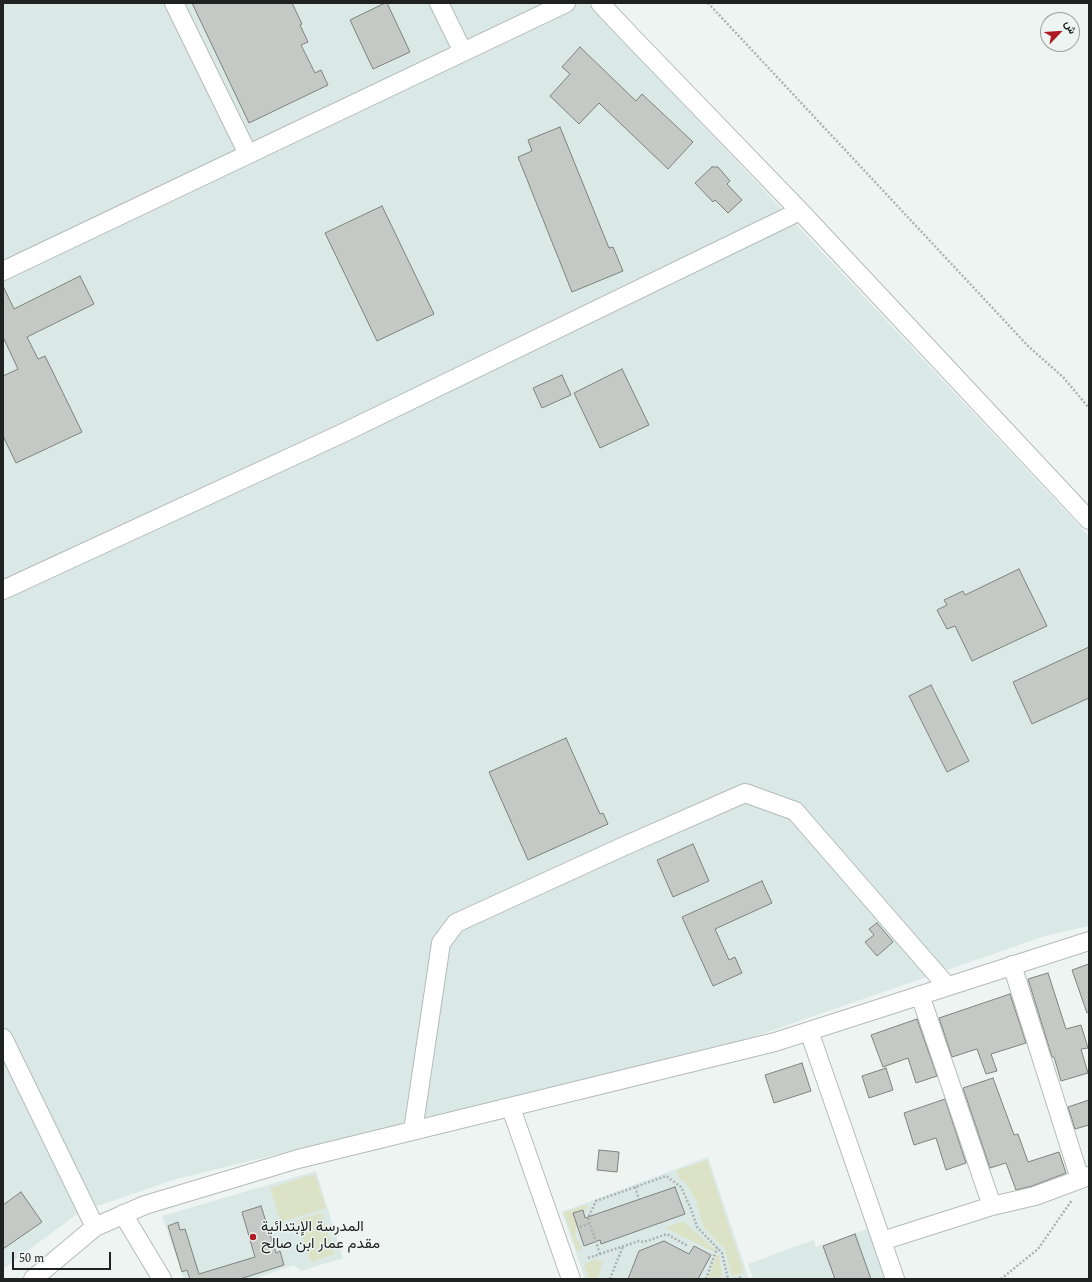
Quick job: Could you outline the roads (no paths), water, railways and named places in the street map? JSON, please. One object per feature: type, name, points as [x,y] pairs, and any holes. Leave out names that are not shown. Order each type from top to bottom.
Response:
[{"type":"street","points":[[174,3],[248,154]]},
{"type":"street","points":[[439,3],[463,52]]},
{"type":"street","points":[[3,271],[566,3]]},
{"type":"street","points":[[600,3],[800,211],[1089,520]]},
{"type":"street","points":[[3,590],[343,432],[800,211]]},
{"type":"street","points":[[413,1131],[441,943],[456,923],[622,847],[745,793],[795,812],[947,986]]},
{"type":"street","points":[[34,1279],[95,1227],[145,1205],[298,1159],[511,1108],[775,1042],[1089,941]]},
{"type":"street","points":[[882,1242],[992,1206],[1035,1196],[1085,1178],[1012,965]]},
{"type":"street","points":[[920,995],[992,1206]]},
{"type":"street","points":[[809,1031],[895,1279]]},
{"type":"street","points":[[3,1038],[95,1227]]},
{"type":"street","points":[[511,1108],[571,1279]]},
{"type":"street","points":[[123,1214],[162,1279]]},
{"type":"place","name":"المدرسة الإبتدائية مقدم عمار ابن صالح","points":[[253,1237]]}]
